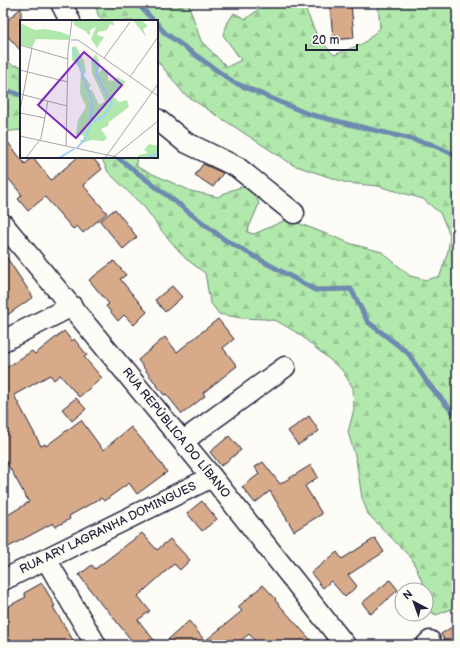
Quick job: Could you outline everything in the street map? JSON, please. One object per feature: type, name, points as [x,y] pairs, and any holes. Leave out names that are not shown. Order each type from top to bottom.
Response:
[{"type":"street","points":[[62,3],[70,20]]},
{"type":"street","points":[[158,120],[185,142],[236,167],[294,213]]},
{"type":"street","name":"RUA REPÚBLICA DO LÍBANO","points":[[3,224],[212,477],[345,645]]},
{"type":"street","points":[[3,340],[72,306]]},
{"type":"street","points":[[183,442],[285,367]]},
{"type":"street","name":"RUA ARY LAGRANHA DOMINGUES","points":[[3,580],[212,477]]},
{"type":"street","points":[[46,559],[96,645]]},
{"type":"green space","points":[[95,3],[188,3],[201,41],[227,67],[241,60],[223,35],[228,22],[234,13],[246,19],[264,3],[303,3],[318,38],[334,55],[364,43],[380,28],[378,3],[457,3],[457,102],[454,114],[457,117],[457,607],[436,615],[434,614],[434,582],[422,582],[412,559],[368,514],[362,498],[356,459],[348,432],[354,409],[353,388],[342,370],[299,334],[277,321],[241,318],[219,314],[210,302],[205,273],[186,259],[161,230],[145,208],[108,172],[101,158],[136,158],[137,167],[191,191],[218,197],[229,191],[247,185],[256,197],[259,204],[247,232],[254,234],[288,219],[352,244],[382,252],[410,276],[426,280],[440,276],[448,251],[450,235],[440,213],[423,199],[378,186],[347,183],[293,165],[184,94],[161,65],[158,64],[158,20],[102,20],[98,15]]},
{"type":"green space","points":[[3,55],[12,65],[20,66],[20,130],[3,132]]},
{"type":"building","points":[[330,3],[351,3],[354,38],[333,40]]},
{"type":"building","points":[[21,8],[20,50],[3,31],[3,24]]},
{"type":"building","points":[[3,136],[25,164],[34,158],[51,180],[77,158],[93,158],[102,169],[83,185],[107,213],[83,233],[77,226],[73,229],[45,197],[28,211],[18,199],[22,195],[3,172]]},
{"type":"building","points":[[203,164],[223,173],[213,187],[195,175]]},
{"type":"building","points":[[115,209],[137,237],[123,249],[100,221]]},
{"type":"building","points":[[3,252],[33,297],[3,318]]},
{"type":"building","points":[[114,261],[126,275],[120,279],[147,312],[134,325],[124,315],[118,321],[106,306],[109,304],[89,280]]},
{"type":"building","points":[[172,286],[182,297],[165,312],[155,300]]},
{"type":"building","points":[[218,319],[234,339],[223,348],[237,366],[203,393],[205,396],[182,414],[166,394],[164,395],[138,360],[165,337],[177,352]]},
{"type":"building","points":[[64,331],[72,341],[74,339],[87,355],[84,357],[102,378],[79,397],[60,375],[54,380],[50,375],[14,395],[41,446],[45,444],[46,446],[81,420],[103,450],[131,427],[151,450],[167,472],[137,494],[129,483],[104,501],[101,498],[69,516],[70,519],[55,527],[53,523],[3,550],[3,518],[29,502],[3,456],[3,370],[32,351],[35,354]]},
{"type":"building","points":[[76,398],[86,409],[72,421],[62,409]]},
{"type":"building","points":[[309,416],[319,431],[298,445],[288,431]]},
{"type":"building","points":[[229,436],[241,450],[221,466],[210,452]]},
{"type":"building","points":[[263,462],[280,484],[311,465],[318,477],[305,486],[322,514],[294,531],[270,491],[255,503],[242,487],[259,474],[255,467]]},
{"type":"building","points":[[202,501],[217,519],[202,531],[187,513]]},
{"type":"building","points":[[142,533],[157,550],[170,539],[190,560],[180,570],[174,564],[138,596],[150,611],[138,620],[158,645],[135,645],[79,575],[92,565],[95,569]]},
{"type":"building","points":[[375,538],[384,552],[348,575],[357,586],[345,597],[331,581],[323,588],[311,573],[337,552],[342,559]]},
{"type":"building","points":[[390,580],[394,585],[394,594],[371,614],[362,603]]},
{"type":"building","points":[[42,583],[55,606],[53,607],[76,645],[3,645],[3,609],[26,597],[24,593]]},
{"type":"building","points":[[263,585],[315,645],[259,645],[249,634],[235,645],[162,645],[189,621],[205,641],[242,611],[238,607]]},
{"type":"building","points":[[457,624],[457,645],[447,645],[441,634]]},
{"type":"waterway","points":[[137,3],[153,20]]},
{"type":"waterway","points":[[158,25],[165,33],[233,82],[308,114],[431,144],[457,156]]},
{"type":"waterway","points":[[3,89],[20,95]]},
{"type":"waterway","points":[[118,158],[225,240],[315,290],[351,289],[368,322],[408,353],[427,382],[457,417]]}]
